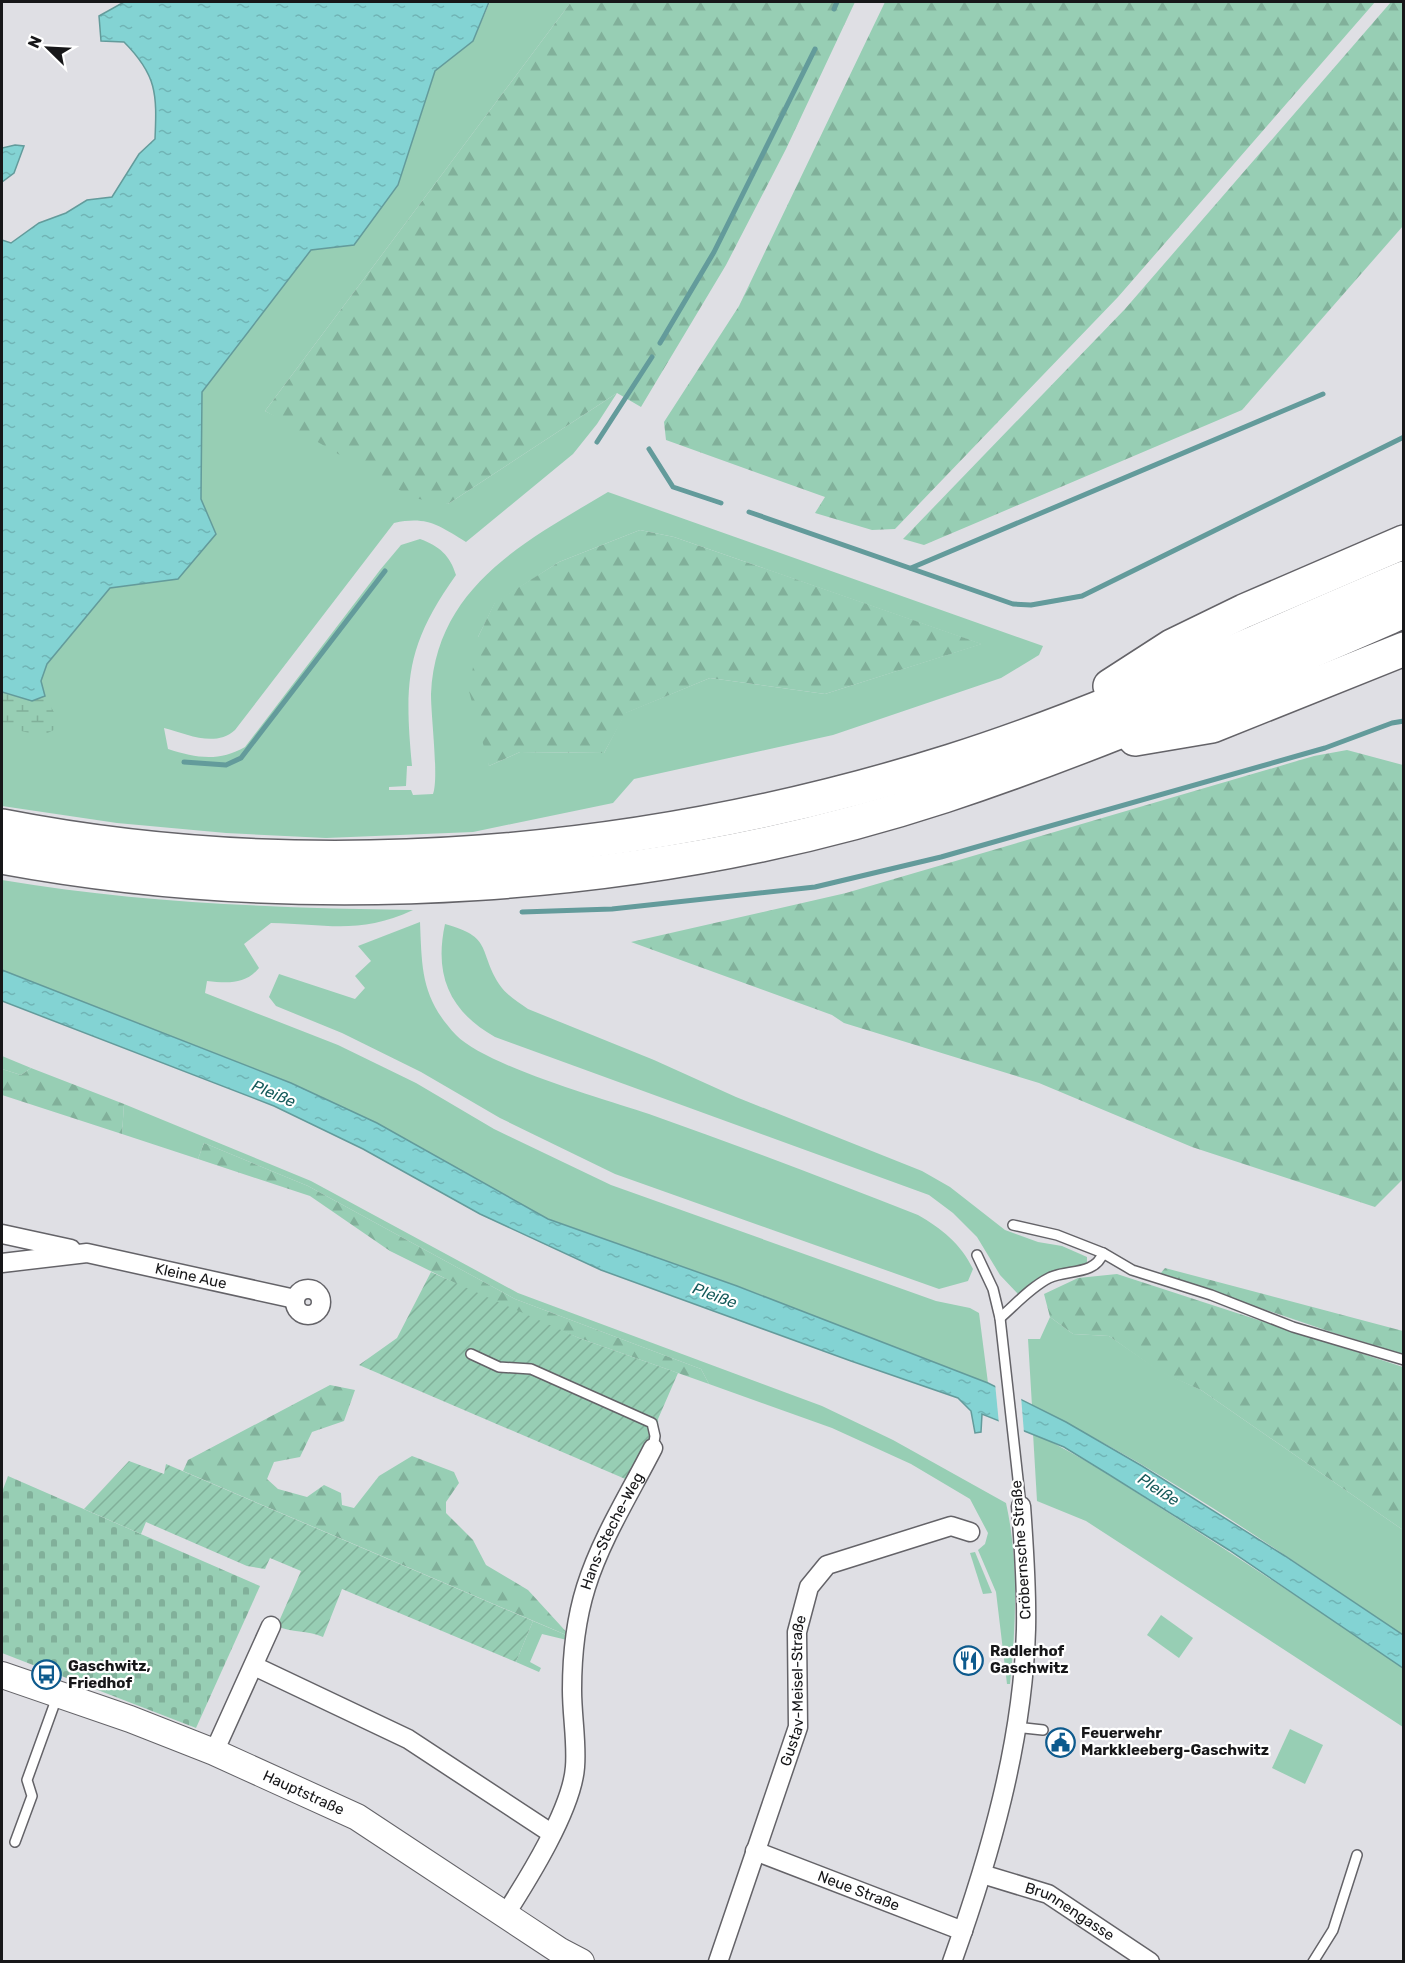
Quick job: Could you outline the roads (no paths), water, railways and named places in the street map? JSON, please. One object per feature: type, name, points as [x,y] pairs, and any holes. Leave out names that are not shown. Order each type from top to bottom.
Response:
[{"type":"highway","points":[[1042,729],[1172,646],[1316,578],[1404,542]]},
{"type":"highway","points":[[2,826],[143,846],[246,854],[348,856],[508,851],[652,832],[786,807],[954,760],[1123,698],[1404,578]]},
{"type":"highway","points":[[2,857],[84,870],[174,879],[345,888],[471,883],[603,872],[721,852],[859,820],[942,796],[1071,751],[1404,611]]},
{"type":"highway","points":[[1071,751],[1212,726],[1404,649]]},
{"type":"main road","name":"Hauptstraße","points":[[2,1675],[130,1719],[214,1752],[357,1817],[560,1951],[582,1962]]},
{"type":"street","name":"Kleine Aue","points":[[2,1234],[295,1299]]},
{"type":"street","name":"Kleine Aue","points":[[2,1263],[87,1252]]},
{"type":"street","name":"Hans-Steche-Weg","points":[[505,1915],[551,1833],[567,1799],[575,1767],[572,1689],[577,1629],[586,1587],[602,1547],[652,1448]]},
{"type":"street","name":"Cröbernsche Straße","points":[[952,1962],[995,1828],[1023,1680],[1027,1590],[1021,1506]]},
{"type":"street","name":"Gustav-Meisel-Straße","points":[[718,1962],[798,1727],[797,1632],[809,1587],[827,1564],[951,1526],[970,1532]]},
{"type":"street","points":[[214,1752],[271,1626]]},
{"type":"street","points":[[254,1666],[408,1739],[551,1833]]},
{"type":"street","name":"Neue Straße","points":[[755,1851],[963,1930]]},
{"type":"street","name":"Brunnengasse","points":[[982,1874],[1048,1894],[1150,1962]]},
{"type":"lane","points":[[1013,1225],[1057,1235],[1103,1253],[1132,1270],[1211,1295],[1293,1327],[1404,1360]]},
{"type":"lane","points":[[1000,1318],[1049,1278],[1089,1268],[1100,1261],[1103,1253]]},
{"type":"lane","name":"Cröbernsche Straße","points":[[977,1255],[993,1288],[1000,1318],[1021,1506]]},
{"type":"lane","name":"Hans-Steche-Weg","points":[[471,1354],[499,1367],[531,1369],[652,1423],[655,1436],[652,1448]]},
{"type":"lane","points":[[15,1842],[32,1796],[27,1780],[58,1694]]},
{"type":"lane","points":[[1015,1727],[1043,1730]]},
{"type":"lane","points":[[1313,1962],[1333,1930],[1358,1855]]},
{"type":"water","points":[[124,2],[489,2],[473,41],[435,71],[398,185],[354,245],[311,250],[202,392],[201,499],[216,534],[178,579],[110,588],[47,664],[41,681],[45,696],[32,701],[2,692],[2,240],[11,243],[39,223],[66,213],[87,200],[112,197],[139,154],[155,139],[155,97],[149,75],[124,42],[101,41],[99,16]]},
{"type":"water","points":[[15,145],[24,146],[14,173],[2,182],[2,148]]},
{"type":"water","name":"Pleiße","points":[[2,970],[291,1083],[377,1123],[548,1219],[737,1286],[988,1383],[1066,1422],[1142,1466],[1285,1556],[1403,1635],[1403,1668],[1229,1550],[1064,1447],[982,1414],[981,1432],[975,1433],[971,1411],[958,1398],[601,1270],[480,1214],[363,1149],[274,1106],[2,1001]]},
{"type":"waterway","points":[[834,9],[837,2]]},
{"type":"waterway","points":[[660,343],[714,252],[815,49]]},
{"type":"waterway","points":[[597,442],[652,357]]},
{"type":"waterway","points":[[911,568],[1323,394]]},
{"type":"waterway","points":[[749,512],[1013,604],[1031,605],[1082,596],[1404,437]]},
{"type":"waterway","points":[[649,449],[673,487],[721,503]]},
{"type":"waterway","points":[[184,762],[226,765],[241,758],[385,571]]},
{"type":"waterway","points":[[522,912],[612,909],[815,887],[941,857],[1325,748],[1392,723],[1404,721]]},
{"type":"place","name":"Radlerhof Gaschwitz","points":[[969,1660]]},
{"type":"place","name":"Gaschwitz, Friedhof","points":[[47,1675]]},
{"type":"place","name":"Feuerwehr Markkleeberg-Gaschwitz","points":[[1060,1742]]}]
